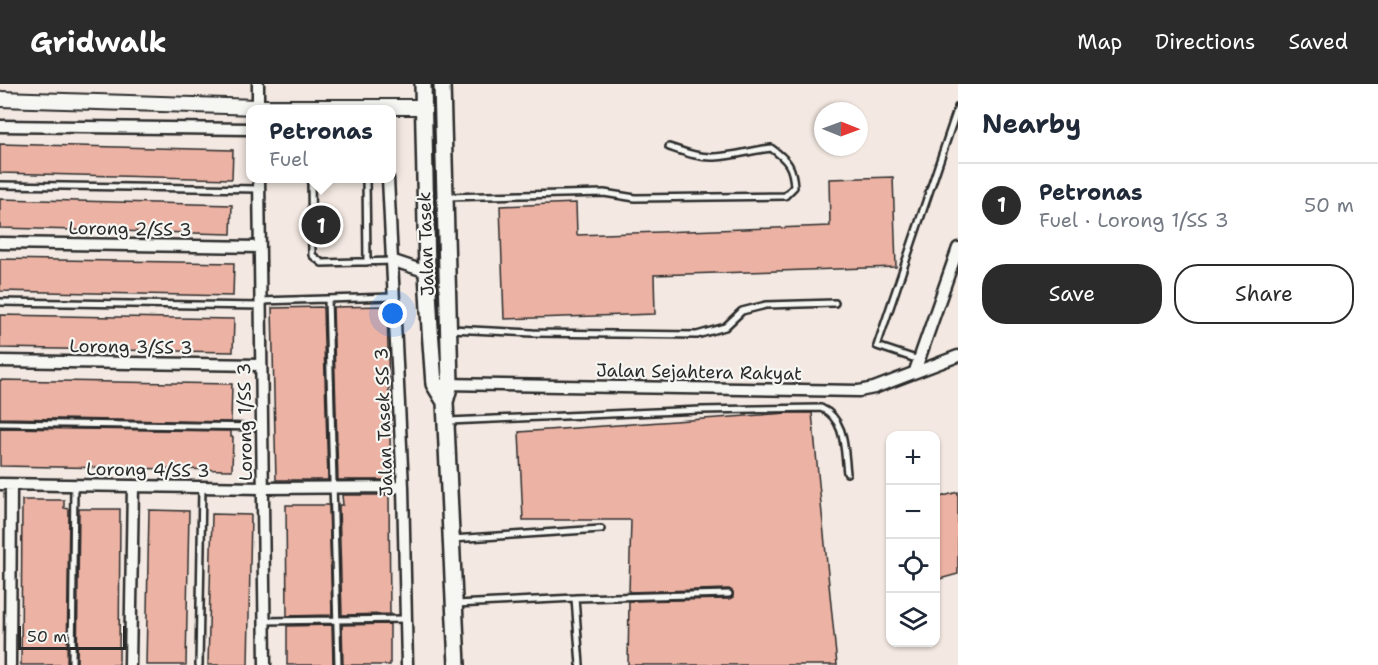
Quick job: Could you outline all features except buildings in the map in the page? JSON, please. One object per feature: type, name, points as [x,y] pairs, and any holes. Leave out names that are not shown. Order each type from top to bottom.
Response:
[{"type":"main road","points":[[424,107],[430,86]]},
{"type":"main road","name":"Jalan Tasek","points":[[430,86],[443,116],[450,384],[445,402],[457,665]]},
{"type":"main road","name":"Jalan Tasek","points":[[424,107],[427,272],[434,384],[445,402]]},
{"type":"street","points":[[258,84],[258,105]]},
{"type":"street","points":[[0,99],[246,108]]},
{"type":"street","points":[[396,107],[424,107]]},
{"type":"street","points":[[0,126],[246,129]]},
{"type":"street","name":"Jalan Tasek SS 3","points":[[388,183],[394,261],[403,487],[407,665]]},
{"type":"street","name":"Lorong 1/SS 3","points":[[259,184],[265,665]]},
{"type":"street","name":"Lorong 2/SS 3","points":[[0,243],[260,247]]},
{"type":"street","points":[[915,371],[958,248]]},
{"type":"street","points":[[394,261],[427,272]]},
{"type":"street","name":"Jalan Sejahtera Rakyat","points":[[434,384],[859,391],[874,388],[958,356]]},
{"type":"street","name":"Lorong 3/SS 3","points":[[0,361],[261,366]]},
{"type":"street","points":[[5,484],[10,665]]},
{"type":"street","name":"Lorong 4/SS 3","points":[[5,484],[263,488],[403,487]]},
{"type":"street","points":[[130,665],[133,486]]},
{"type":"lane","points":[[919,360],[877,346],[958,107]]},
{"type":"lane","points":[[444,197],[604,193],[635,198],[784,196],[794,187],[793,172],[783,157],[771,148],[716,157],[699,156],[669,147]]},
{"type":"lane","points":[[311,183],[312,255],[322,263],[394,261]]},
{"type":"lane","points":[[366,183],[367,262]]},
{"type":"lane","points":[[0,185],[259,184]]},
{"type":"lane","points":[[0,302],[260,303],[395,297]]},
{"type":"lane","points":[[328,299],[338,665]]},
{"type":"lane","points":[[449,329],[556,334],[697,335],[725,327],[742,311],[766,305],[835,303]]},
{"type":"lane","points":[[446,421],[701,410],[821,408],[833,413],[841,430],[846,473]]},
{"type":"lane","points":[[0,423],[262,427]]},
{"type":"lane","points":[[72,665],[74,485]]},
{"type":"lane","points":[[199,665],[202,487]]},
{"type":"lane","points":[[451,539],[601,529]]},
{"type":"lane","points":[[454,604],[574,597],[729,594]]},
{"type":"lane","points":[[574,597],[580,665]]},
{"type":"lane","points":[[264,621],[406,619]]},
{"type":"place","name":"Petronas","points":[[321,225]]}]
